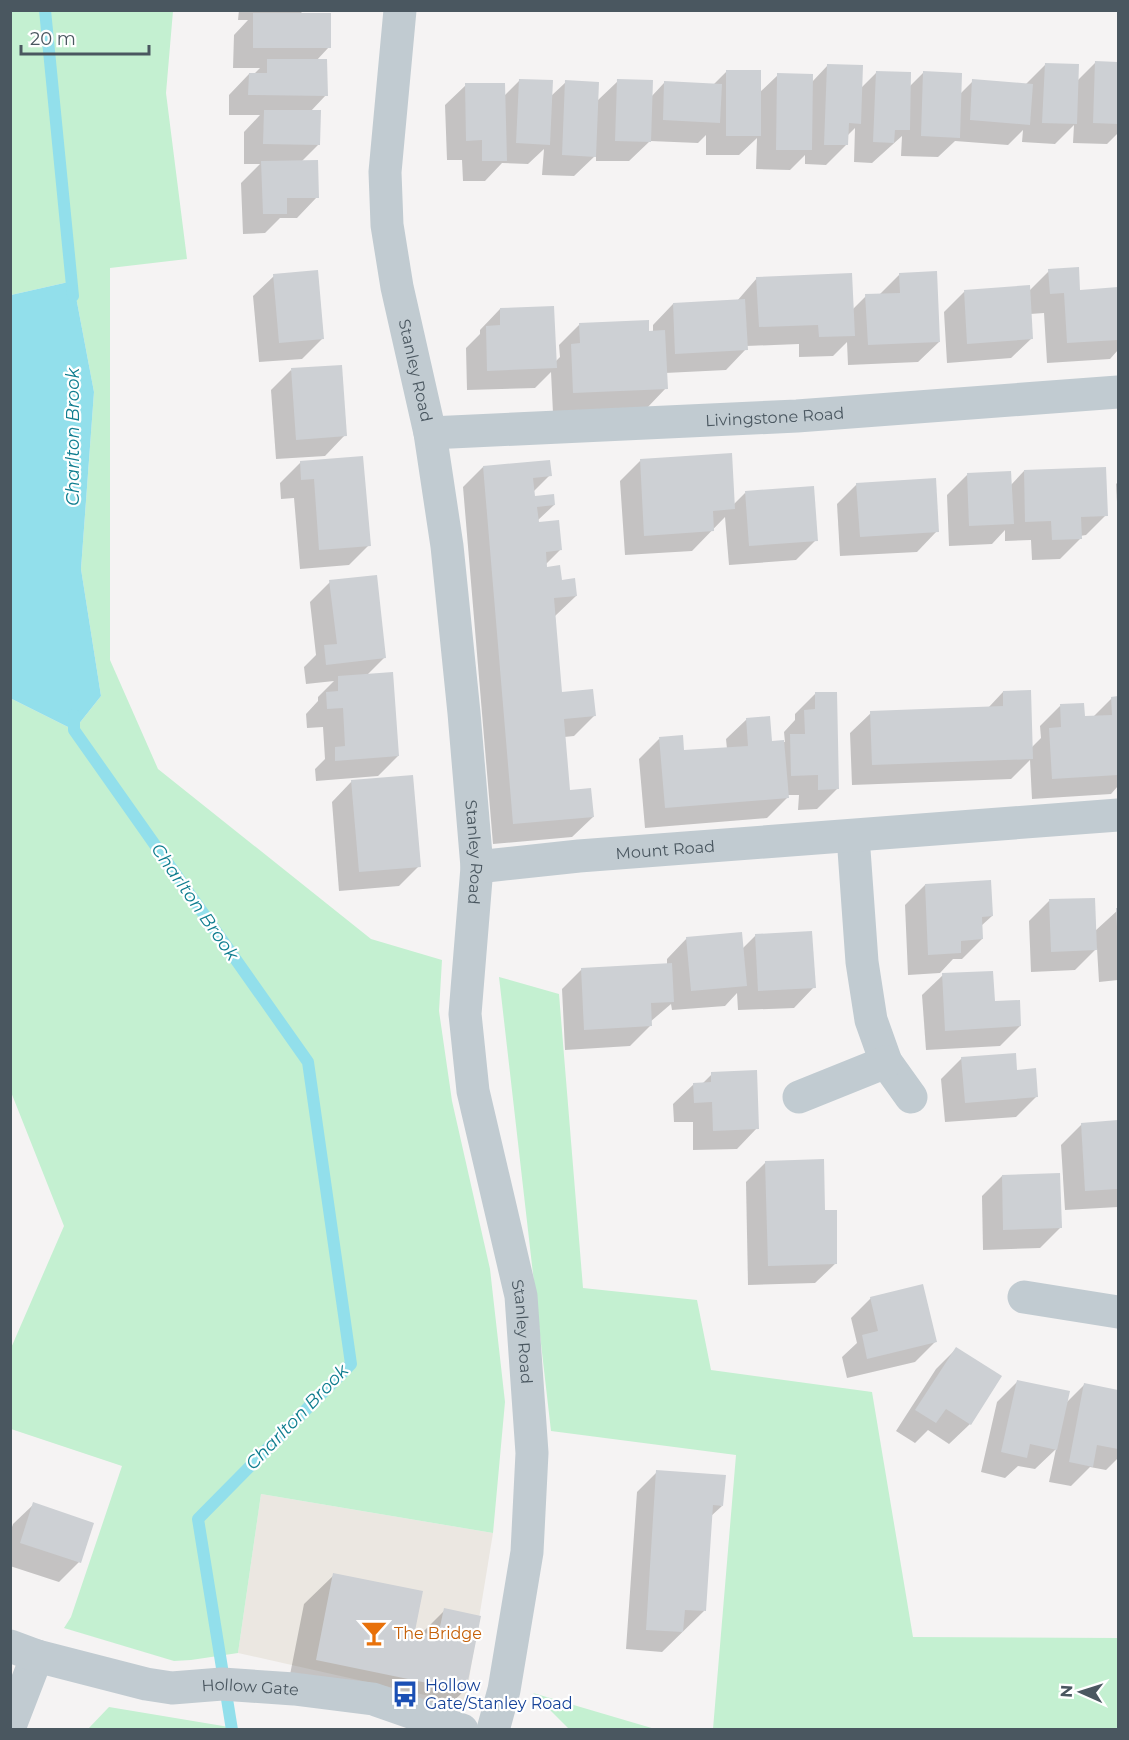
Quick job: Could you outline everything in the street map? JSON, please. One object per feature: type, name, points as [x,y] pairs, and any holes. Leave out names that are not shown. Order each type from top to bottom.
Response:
[{"type":"street","name":"Stanley Road","points":[[399,10],[385,172],[387,225],[397,287],[430,433],[448,558],[477,867],[465,1014],[473,1091],[521,1296],[532,1453],[527,1552],[504,1690],[493,1730]]},
{"type":"street","name":"Livingstone Road","points":[[430,433],[797,416],[1119,392]]},
{"type":"street","name":"Mount Road","points":[[477,867],[579,856],[1119,815]]},
{"type":"street","points":[[853,836],[862,962],[871,1020],[886,1062],[911,1097]]},
{"type":"street","points":[[799,1097],[886,1062]]},
{"type":"street","points":[[1024,1297],[1119,1312]]},
{"type":"street","points":[[10,1726],[24,1651]]},
{"type":"street","name":"Hollow Gate","points":[[24,1651],[146,1684],[172,1688],[222,1684],[294,1689],[373,1699],[462,1730]]},
{"type":"shaded area","points":[[261,1494],[493,1533],[465,1704],[238,1653]]},
{"type":"green space","points":[[11,11],[173,11],[166,93],[187,259],[110,268],[110,660],[158,769],[371,939],[442,960],[439,1011],[452,1101],[490,1269],[505,1402],[493,1533],[261,1494],[238,1653],[191,1660],[174,1661],[64,1628],[71,1617],[122,1466],[11,1429],[11,1348],[64,1226],[11,1092],[10,698],[74,730],[101,696],[81,569],[94,392],[73,281],[11,295]]},
{"type":"green space","points":[[499,977],[559,994],[583,1288],[697,1300],[711,1370],[872,1392],[913,1637],[1118,1638],[1118,1729],[713,1729],[736,1455],[551,1431]]},
{"type":"green space","points":[[533,1693],[655,1729],[569,1729]]},
{"type":"green space","points":[[109,1707],[241,1729],[88,1729]]},
{"type":"water","points":[[73,281],[94,392],[81,569],[101,696],[74,730],[10,698],[11,295]]},
{"type":"building","points":[[253,13],[331,13],[331,48],[253,48]]},
{"type":"building","points":[[267,59],[327,59],[328,96],[248,95],[249,73],[267,73]]},
{"type":"building","points":[[1095,61],[1118,62],[1118,124],[1093,123]]},
{"type":"building","points":[[1045,63],[1079,64],[1077,124],[1042,123]]},
{"type":"building","points":[[827,64],[863,65],[861,124],[849,123],[848,145],[824,145]]},
{"type":"building","points":[[726,70],[761,70],[761,136],[726,136]]},
{"type":"building","points":[[876,71],[911,72],[910,130],[895,130],[894,143],[873,142]]},
{"type":"building","points":[[923,71],[962,73],[960,138],[921,136]]},
{"type":"building","points":[[777,73],[813,74],[812,150],[776,150]]},
{"type":"building","points":[[519,79],[553,80],[550,145],[516,143]]},
{"type":"building","points":[[617,79],[653,80],[651,142],[615,141]]},
{"type":"building","points":[[972,79],[1033,84],[1030,125],[970,120]]},
{"type":"building","points":[[565,80],[599,82],[596,157],[562,155]]},
{"type":"building","points":[[664,81],[722,84],[720,123],[663,120]]},
{"type":"building","points":[[465,83],[505,83],[507,161],[482,161],[482,140],[466,141]]},
{"type":"building","points":[[264,110],[321,110],[320,145],[263,144]]},
{"type":"building","points":[[318,160],[319,198],[287,198],[287,214],[263,214],[261,161]]},
{"type":"building","points":[[1079,267],[1080,290],[1118,287],[1118,340],[1067,343],[1064,293],[1050,294],[1048,269]]},
{"type":"building","points":[[318,270],[324,339],[279,343],[273,274]]},
{"type":"building","points":[[937,271],[940,342],[868,345],[865,294],[900,293],[899,273]]},
{"type":"building","points":[[852,273],[855,336],[819,337],[818,325],[759,327],[756,277]]},
{"type":"building","points":[[1030,285],[1033,339],[967,344],[964,290]]},
{"type":"building","points":[[745,299],[748,350],[675,354],[673,303]]},
{"type":"building","points":[[554,306],[557,368],[487,371],[486,326],[500,325],[500,308]]},
{"type":"building","points":[[649,320],[649,331],[665,330],[668,389],[573,393],[571,344],[580,343],[579,323]]},
{"type":"building","points":[[342,365],[347,436],[296,440],[291,368]]},
{"type":"building","points":[[732,453],[735,509],[713,511],[714,531],[644,536],[640,459]]},
{"type":"building","points":[[363,456],[371,546],[319,550],[314,479],[301,480],[300,461]]},
{"type":"building","points":[[550,460],[552,476],[533,478],[535,496],[554,494],[555,505],[537,507],[539,522],[559,520],[562,550],[546,552],[547,567],[560,565],[562,580],[575,578],[577,596],[554,598],[562,692],[593,689],[596,716],[564,719],[570,790],[591,788],[594,817],[513,824],[483,466]]},
{"type":"building","points":[[1106,467],[1108,516],[1081,517],[1082,539],[1052,540],[1051,521],[1025,522],[1024,470]]},
{"type":"building","points":[[1011,471],[1014,524],[969,526],[967,473]]},
{"type":"building","points":[[936,478],[939,532],[860,537],[856,483]]},
{"type":"building","points":[[814,486],[818,541],[749,546],[745,491]]},
{"type":"building","points":[[377,575],[386,658],[326,665],[324,645],[337,644],[329,580]]},
{"type":"building","points":[[393,672],[399,756],[335,761],[335,747],[345,746],[343,708],[327,709],[326,692],[338,691],[338,676]]},
{"type":"building","points":[[1031,690],[1033,759],[872,765],[870,711],[1003,706],[1003,691]]},
{"type":"building","points":[[815,692],[837,692],[839,789],[818,790],[818,775],[791,776],[790,734],[805,734],[804,710],[815,709]]},
{"type":"building","points":[[1118,696],[1118,775],[1052,779],[1049,728],[1061,727],[1060,704],[1084,703],[1085,716],[1112,715],[1111,697]]},
{"type":"building","points":[[770,716],[772,741],[784,740],[789,798],[665,808],[659,737],[683,735],[684,750],[748,746],[746,718]]},
{"type":"building","points":[[413,775],[421,867],[359,872],[351,780]]},
{"type":"building","points":[[991,880],[993,916],[982,917],[983,939],[961,941],[961,953],[928,955],[925,884]]},
{"type":"building","points":[[1095,898],[1097,950],[1051,952],[1049,899]]},
{"type":"building","points":[[1116,908],[1118,908],[1118,927],[1117,927]]},
{"type":"building","points":[[812,931],[816,988],[758,991],[755,934]]},
{"type":"building","points":[[742,932],[747,986],[691,991],[686,937]]},
{"type":"building","points":[[672,963],[674,1002],[651,1003],[652,1026],[584,1030],[581,968]]},
{"type":"building","points":[[993,971],[995,1001],[1020,1000],[1021,1026],[945,1031],[942,973]]},
{"type":"building","points":[[1016,1053],[1017,1070],[1036,1068],[1038,1097],[965,1103],[961,1057]]},
{"type":"building","points":[[757,1070],[759,1129],[713,1131],[712,1102],[694,1103],[693,1083],[711,1082],[711,1072]]},
{"type":"building","points":[[1118,1120],[1118,1189],[1085,1191],[1081,1123]]},
{"type":"building","points":[[824,1159],[825,1210],[837,1210],[837,1264],[768,1266],[765,1161]]},
{"type":"building","points":[[1060,1173],[1062,1228],[1003,1230],[1002,1175]]},
{"type":"building","points":[[923,1284],[937,1342],[867,1359],[862,1335],[878,1331],[870,1297]]},
{"type":"building","points":[[956,1347],[1002,1376],[971,1425],[946,1409],[936,1423],[915,1410]]},
{"type":"building","points":[[1017,1380],[1070,1391],[1057,1450],[1030,1444],[1027,1458],[1001,1452]]},
{"type":"building","points":[[1084,1383],[1118,1390],[1118,1449],[1097,1445],[1093,1467],[1069,1462]]},
{"type":"building","points":[[656,1470],[726,1475],[723,1506],[713,1505],[706,1611],[685,1610],[683,1632],[646,1630]]},
{"type":"building","points":[[33,1502],[94,1523],[81,1563],[20,1543]]},
{"type":"building","name":"The Bridge","points":[[333,1573],[423,1591],[415,1631],[438,1636],[444,1608],[481,1616],[466,1691],[316,1660]]},
{"type":"waterway","name":"Charlton Brook","points":[[45,10],[73,296]]},
{"type":"waterway","name":"Charlton Brook","points":[[74,715],[74,730],[308,1062],[351,1364],[198,1519],[232,1730]]},
{"type":"place","name":"The Bridge","points":[[374,1633]]},
{"type":"place","name":"Hollow Gate/Stanley Road","points":[[405,1694]]}]
